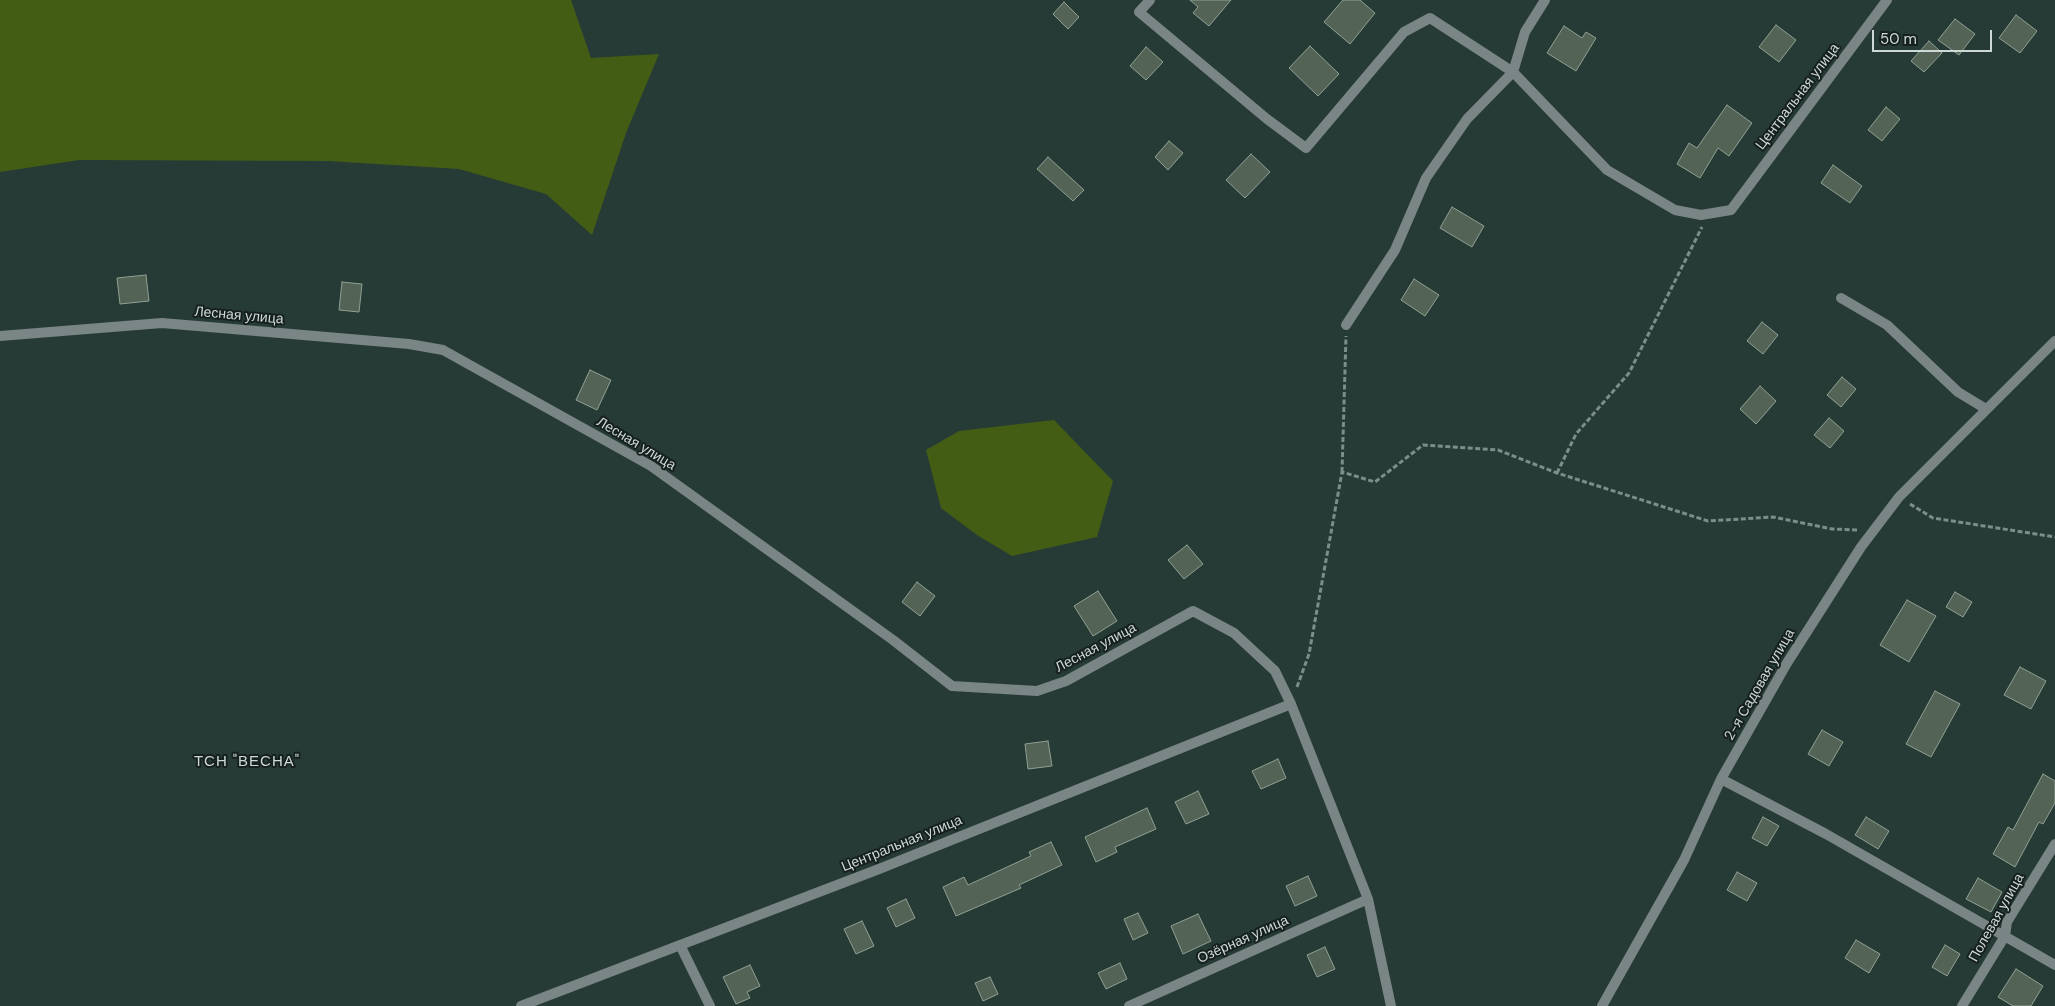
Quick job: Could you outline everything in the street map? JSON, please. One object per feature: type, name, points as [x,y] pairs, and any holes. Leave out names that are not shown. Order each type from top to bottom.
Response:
[{"type":"street","points":[[1150,0],[1139,12],[1306,148],[1404,32],[1430,18],[1513,72],[1607,170],[1675,210],[1701,215],[1709,213]]},
{"type":"street","points":[[1346,325],[1395,250],[1426,178],[1467,119],[1513,72],[1525,32],[1544,0]]},
{"type":"street","name":"Центральная улица","points":[[1709,213],[1731,210],[1887,0]]},
{"type":"street","points":[[1841,298],[1887,325],[1958,392],[1986,409]]},
{"type":"street","name":"Лесная улица","points":[[0,336],[162,323],[409,344],[443,350],[650,466],[893,640],[952,686],[1037,691],[1066,681],[1193,611],[1234,633],[1274,671],[1291,704]]},
{"type":"street","name":"2-я Садовая улица","points":[[1602,1006],[1684,860],[1721,779],[1787,663],[1873,531],[1899,497],[2055,341]]},
{"type":"street","points":[[1291,704],[1368,900],[1391,1006]]},
{"type":"street","name":"Центральная улица","points":[[521,1006],[879,869],[1291,704]]},
{"type":"street","points":[[1721,779],[1826,834],[2055,965]]},
{"type":"street","name":"Полевая улица","points":[[1962,1006],[2005,936],[2007,922],[2055,844]]},
{"type":"street","name":"Озёрная улица","points":[[1130,1006],[1368,900]]},
{"type":"street","points":[[680,945],[710,1006]]},
{"type":"path","points":[[1557,473],[1576,434],[1629,373],[1709,213]]},
{"type":"path","points":[[1291,704],[1309,654],[1342,472],[1346,325]]},
{"type":"path","points":[[1342,472],[1375,482],[1423,445],[1498,450],[1557,473],[1708,521],[1773,517],[1832,529],[1873,531]]},
{"type":"path","points":[[1899,497],[1933,518],[2055,537]]},
{"type":"green space","points":[[0,0],[571,0],[591,58],[659,54],[626,133],[592,235],[546,194],[459,169],[328,161],[79,160],[0,172]]},
{"type":"green space","points":[[1054,420],[1113,481],[1097,537],[1012,556],[977,535],[941,508],[926,450],[959,431]]},
{"type":"building","points":[[1190,0],[1231,0],[1209,26],[1193,13],[1198,7]]},
{"type":"building","points":[[1343,0],[1360,0],[1375,13],[1350,44],[1324,22]]},
{"type":"building","points":[[1064,2],[1079,17],[1068,29],[1053,14]]},
{"type":"building","points":[[2016,15],[2037,31],[2020,53],[1999,38]]},
{"type":"building","points":[[1955,19],[1975,34],[1959,55],[1938,40]]},
{"type":"building","points":[[1776,25],[1796,40],[1779,62],[1759,47]]},
{"type":"building","points":[[1564,26],[1582,38],[1586,32],[1596,38],[1576,71],[1547,53]]},
{"type":"building","points":[[1929,41],[1942,53],[1924,72],[1911,61]]},
{"type":"building","points":[[1310,46],[1339,74],[1318,96],[1289,68]]},
{"type":"building","points":[[1146,47],[1163,62],[1146,80],[1130,66]]},
{"type":"building","points":[[1727,105],[1752,123],[1729,156],[1718,148],[1700,178],[1677,164],[1689,143],[1697,148]]},
{"type":"building","points":[[1886,107],[1900,119],[1882,141],[1868,130]]},
{"type":"building","points":[[1169,141],[1183,153],[1168,170],[1155,157]]},
{"type":"building","points":[[1251,154],[1270,172],[1245,198],[1226,180]]},
{"type":"building","points":[[1048,157],[1084,190],[1073,201],[1037,169]]},
{"type":"building","points":[[1833,165],[1862,186],[1850,203],[1821,183]]},
{"type":"building","points":[[1452,207],[1484,226],[1472,247],[1440,228]]},
{"type":"building","points":[[146,275],[149,301],[120,304],[117,278]]},
{"type":"building","points":[[1414,279],[1439,295],[1425,316],[1401,300]]},
{"type":"building","points":[[342,282],[362,284],[359,312],[339,310]]},
{"type":"building","points":[[1762,322],[1778,335],[1763,354],[1747,341]]},
{"type":"building","points":[[590,370],[611,380],[597,410],[576,400]]},
{"type":"building","points":[[1842,377],[1856,389],[1841,407],[1827,395]]},
{"type":"building","points":[[1760,386],[1776,401],[1756,424],[1740,409]]},
{"type":"building","points":[[1829,418],[1844,431],[1830,448],[1814,435]]},
{"type":"building","points":[[1187,545],[1203,564],[1184,579],[1168,560]]},
{"type":"building","points":[[917,582],[935,596],[920,616],[902,602]]},
{"type":"building","points":[[1098,591],[1117,621],[1093,636],[1074,606]]},
{"type":"building","points":[[1955,592],[1972,602],[1963,617],[1946,607]]},
{"type":"building","points":[[1907,600],[1936,616],[1909,662],[1880,645]]},
{"type":"building","points":[[2020,667],[2046,681],[2031,709],[2004,695]]},
{"type":"building","points":[[1935,691],[1960,704],[1931,757],[1906,744]]},
{"type":"building","points":[[1822,730],[1843,742],[1829,766],[1808,754]]},
{"type":"building","points":[[1048,741],[1052,766],[1028,769],[1025,744]]},
{"type":"building","points":[[1278,759],[1286,778],[1261,789],[1252,771]]},
{"type":"building","points":[[2043,774],[2055,781],[2055,803],[2043,824],[2039,822],[2015,867],[1993,854],[2008,827],[2013,830]]},
{"type":"building","points":[[1198,791],[1209,814],[1186,824],[1175,802]]},
{"type":"building","points":[[1147,808],[1156,829],[1115,847],[1117,852],[1096,862],[1085,837]]},
{"type":"building","points":[[1763,817],[1779,826],[1767,846],[1752,838]]},
{"type":"building","points":[[1866,817],[1889,831],[1878,849],[1855,835]]},
{"type":"building","points":[[1051,842],[1062,865],[1019,885],[1021,888],[956,916],[943,887],[964,877],[968,885],[1031,856],[1029,852]]},
{"type":"building","points":[[1737,872],[1757,883],[1747,901],[1727,890]]},
{"type":"building","points":[[1308,876],[1317,896],[1295,906],[1286,886]]},
{"type":"building","points":[[1978,878],[2002,892],[1991,912],[1966,899]]},
{"type":"building","points":[[906,899],[915,918],[896,927],[887,908]]},
{"type":"building","points":[[1138,913],[1148,933],[1133,940],[1124,919]]},
{"type":"building","points":[[1198,914],[1211,941],[1183,954],[1171,926]]},
{"type":"building","points":[[862,921],[874,946],[856,954],[844,929]]},
{"type":"building","points":[[1856,940],[1880,954],[1869,973],[1845,958]]},
{"type":"building","points":[[1945,945],[1960,954],[1947,976],[1932,967]]},
{"type":"building","points":[[1325,947],[1335,969],[1317,977],[1307,955]]},
{"type":"building","points":[[1120,963],[1127,979],[1106,989],[1098,973]]},
{"type":"building","points":[[750,965],[760,986],[747,992],[750,998],[736,1004],[723,977]]},
{"type":"building","points":[[2016,969],[2043,986],[2031,1006],[2013,1006],[1998,997]]},
{"type":"building","points":[[990,977],[998,994],[983,1001],[975,983]]},
{"type":"district","name":"ТСН \"ВЕСНА\"","points":[[247,762]]}]
